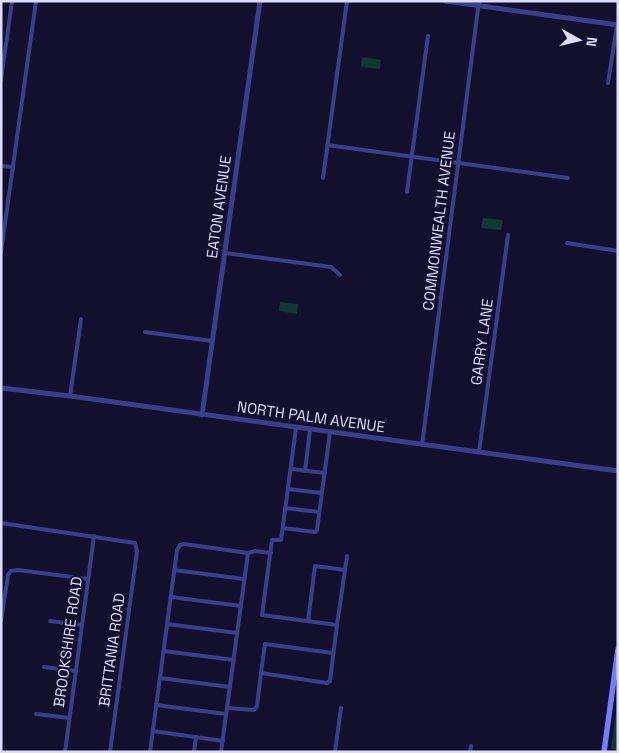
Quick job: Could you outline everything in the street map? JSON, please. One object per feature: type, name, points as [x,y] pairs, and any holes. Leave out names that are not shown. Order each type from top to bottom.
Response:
[{"type":"main road","points":[[604,752],[618,649]]},
{"type":"street","points":[[1,80],[12,1]]},
{"type":"street","points":[[1,252],[36,1]]},
{"type":"street","name":"EATON AVENUE","points":[[202,415],[260,1]]},
{"type":"street","points":[[323,178],[347,1]]},
{"type":"street","points":[[445,1],[478,3],[617,25],[608,83]]},
{"type":"street","name":"COMMONWEALTH AVENUE","points":[[422,444],[478,3]]},
{"type":"street","points":[[406,192],[428,36]]},
{"type":"street","points":[[327,145],[568,178]]},
{"type":"street","points":[[1,166],[13,167]]},
{"type":"street","points":[[1,212],[6,212]]},
{"type":"street","name":"GARRY LANE","points":[[479,452],[508,235]]},
{"type":"street","points":[[567,243],[618,251]]},
{"type":"street","points":[[225,253],[331,267],[340,275]]},
{"type":"street","points":[[70,396],[81,319]]},
{"type":"street","points":[[145,332],[212,341]]},
{"type":"street","name":"NORTH PALM AVENUE","points":[[1,388],[618,471]]},
{"type":"street","points":[[296,428],[281,540],[272,540],[262,614],[337,625]]},
{"type":"street","points":[[304,471],[310,430]]},
{"type":"street","points":[[283,528],[315,532],[317,530],[330,432]]},
{"type":"street","points":[[291,469],[324,474]]},
{"type":"street","points":[[288,488],[322,493]]},
{"type":"street","points":[[285,508],[319,512]]},
{"type":"street","points":[[1,523],[94,536]]},
{"type":"street","name":"BRITTANIA ROAD","points":[[94,536],[135,543],[137,550],[110,752]]},
{"type":"street","name":"BROOKSHIRE ROAD","points":[[65,752],[94,536]]},
{"type":"street","points":[[150,752],[174,570],[177,550],[180,545],[248,553],[255,551],[270,553]]},
{"type":"street","points":[[222,752],[248,553]]},
{"type":"street","points":[[261,673],[330,681],[347,556]]},
{"type":"street","points":[[308,621],[314,566],[345,570]]},
{"type":"street","points":[[1,621],[8,575],[11,571],[18,570],[88,579]]},
{"type":"street","points":[[174,570],[244,579]]},
{"type":"street","points":[[171,597],[241,606]]},
{"type":"street","points":[[50,621],[82,625]]},
{"type":"street","points":[[167,624],[237,633]]},
{"type":"street","points":[[227,708],[254,710],[257,706],[265,644],[333,653]]},
{"type":"street","points":[[164,651],[234,660]]},
{"type":"street","points":[[44,667],[76,671]]},
{"type":"street","points":[[160,678],[230,687]]},
{"type":"street","points":[[156,705],[226,714]]},
{"type":"street","points":[[335,752],[341,708]]},
{"type":"street","points":[[36,714],[70,718]]},
{"type":"street","points":[[153,731],[223,741]]},
{"type":"street","points":[[194,752],[196,737]]},
{"type":"street","points":[[470,752],[471,746]]},
{"type":"green space","points":[[362,57],[381,60],[380,69],[361,67]]},
{"type":"green space","points":[[483,218],[503,220],[501,230],[481,228]]},
{"type":"green space","points":[[280,302],[298,304],[297,314],[279,311]]},
{"type":"green space","points":[[618,697],[618,750],[611,749]]}]
